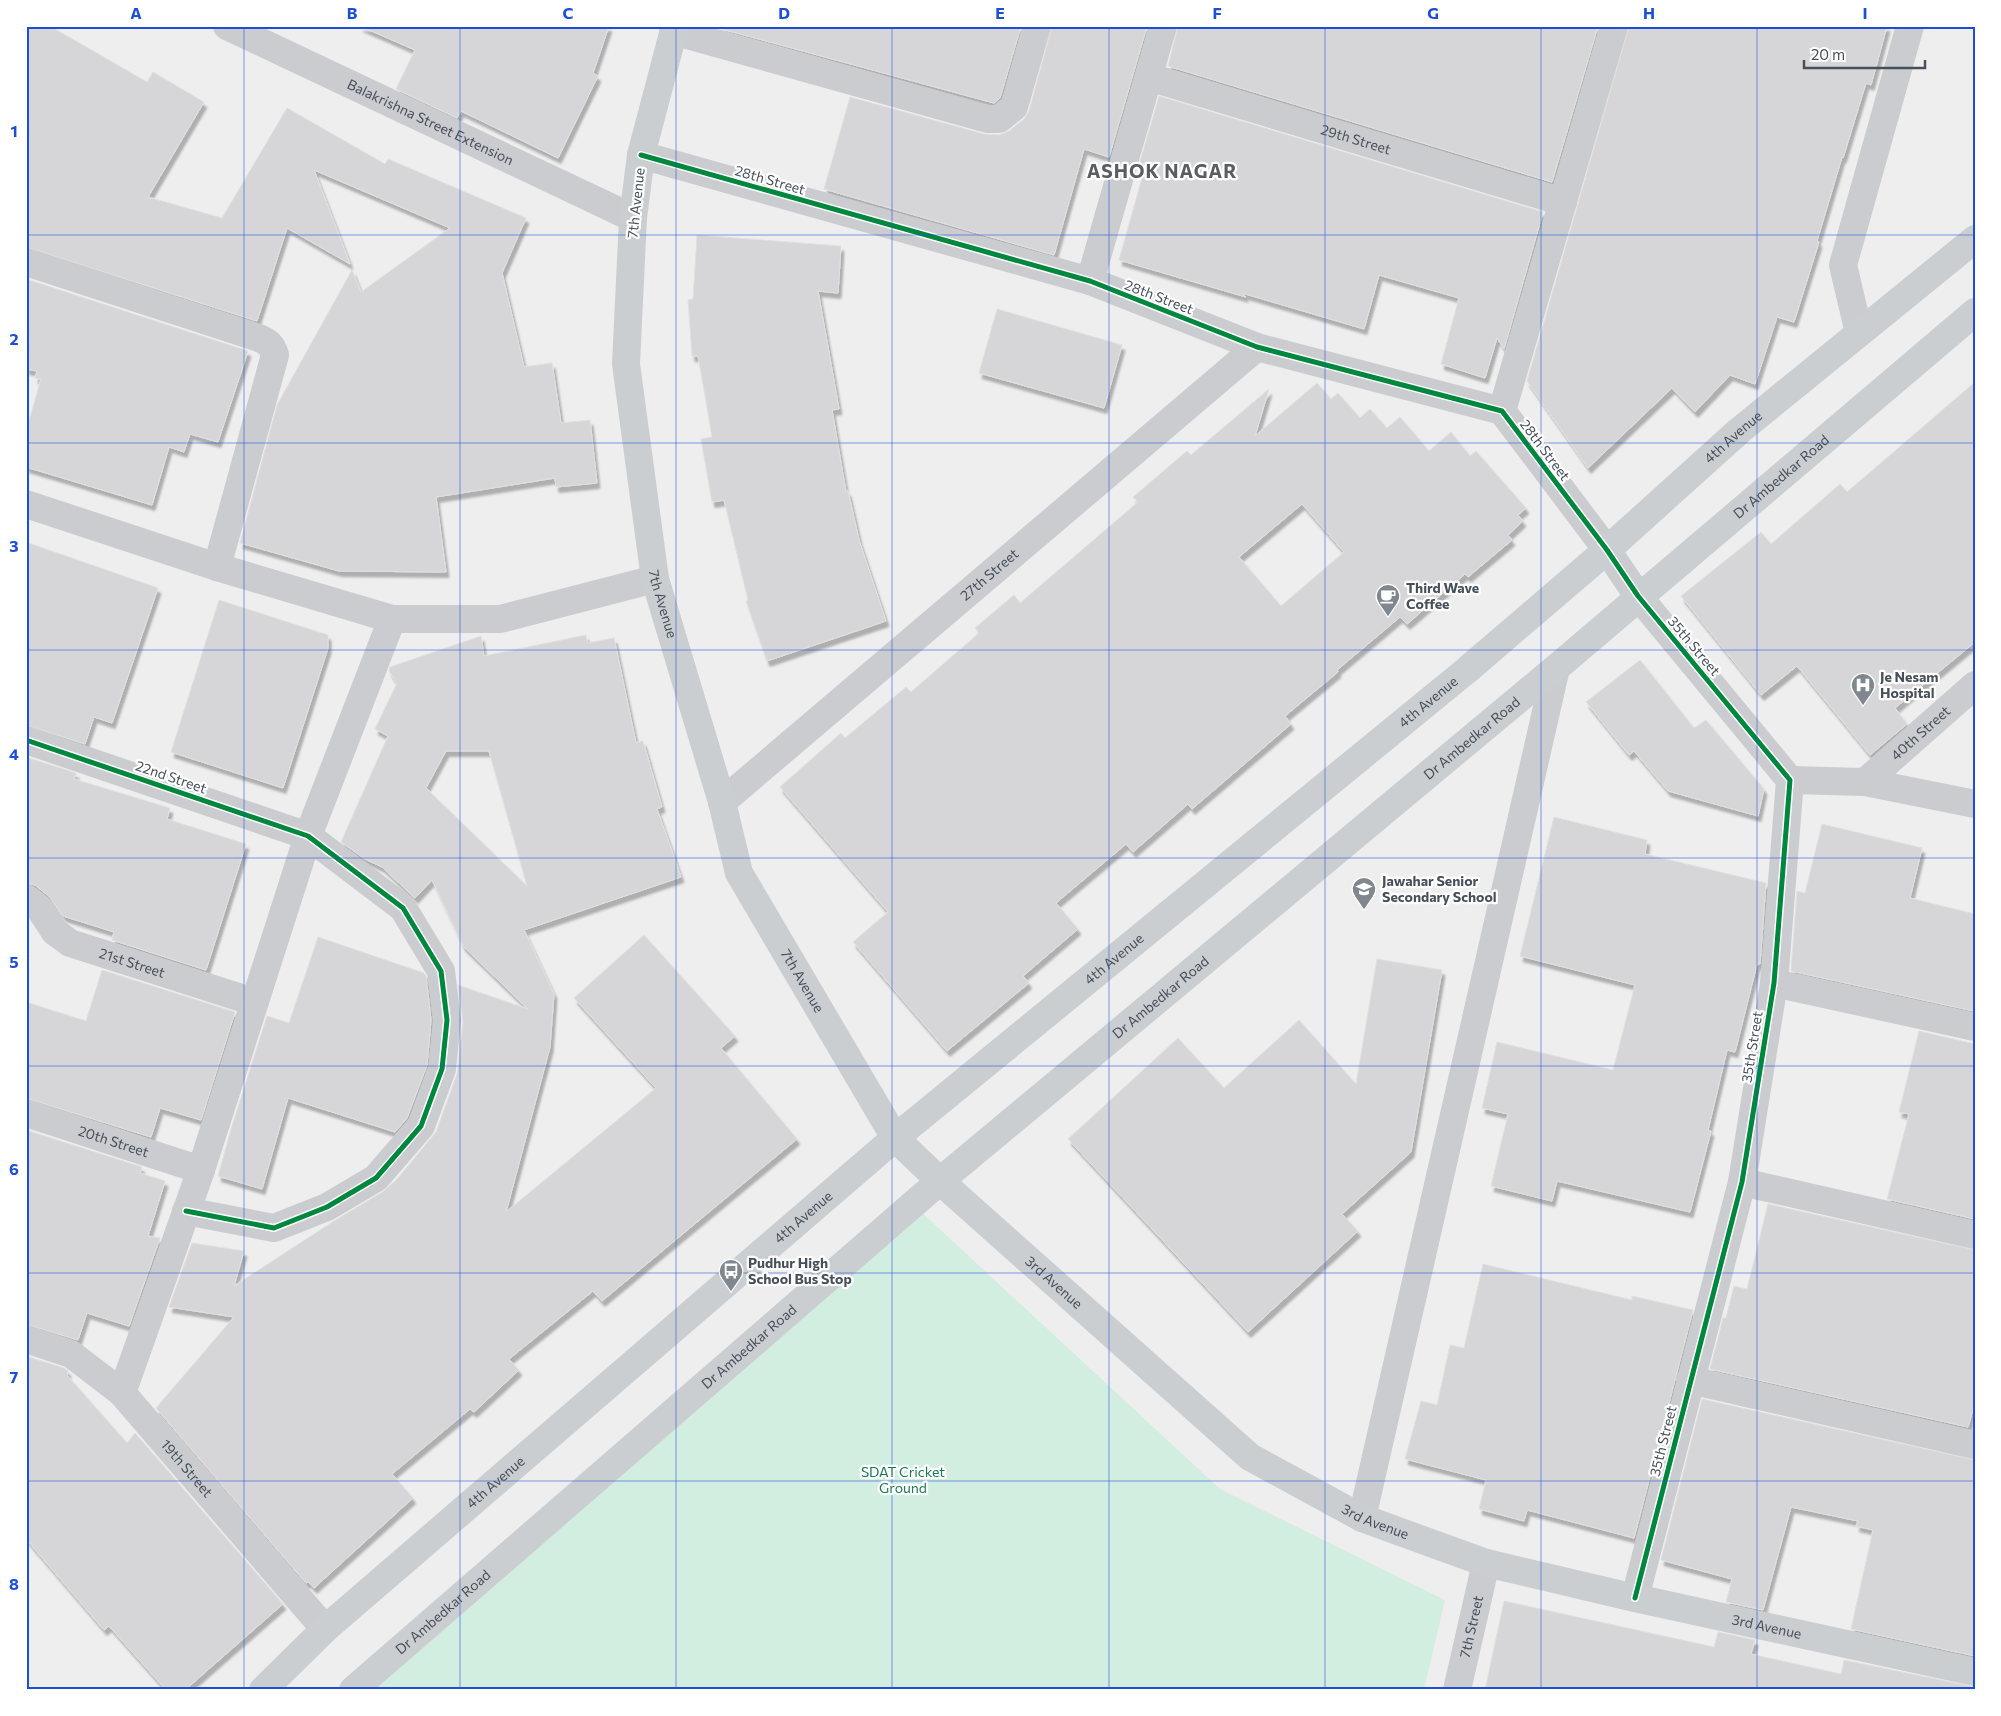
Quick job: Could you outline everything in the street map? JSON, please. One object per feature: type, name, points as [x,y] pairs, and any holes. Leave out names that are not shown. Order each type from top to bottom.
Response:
[{"type":"main road","name":"7th Avenue","points":[[674,28],[641,155],[633,218],[626,364],[655,578],[722,802],[740,873],[895,1138]]},
{"type":"main road","name":"4th Avenue","points":[[263,1690],[325,1629],[895,1138],[1467,670],[1607,550],[1739,431],[1975,240]]},
{"type":"main road","name":"Dr Ambedkar Road","points":[[353,1690],[940,1182],[1556,668],[1638,596],[1975,312]]},
{"type":"main road","name":"3rd Avenue","points":[[895,1138],[940,1182],[1250,1457],[1362,1518],[1486,1563],[1635,1598],[1975,1672]]},
{"type":"street","name":"Balakrishna Street Extension","points":[[227,26],[633,218]]},
{"type":"street","points":[[674,28],[988,119],[999,120],[1014,107],[1036,26]]},
{"type":"street","points":[[1090,281],[1163,26]]},
{"type":"street","points":[[1502,411],[1614,26]]},
{"type":"street","points":[[1859,333],[1843,265],[1910,26]]},
{"type":"street","name":"29th Street","points":[[1148,77],[1563,202]]},
{"type":"street","name":"28th Street","points":[[641,155],[1090,281],[1257,347],[1502,411],[1607,550]]},
{"type":"street","points":[[26,262],[259,338],[267,341],[273,348],[275,355],[217,567]]},
{"type":"street","name":"27th Street","points":[[722,802],[1257,347]]},
{"type":"street","points":[[26,504],[217,567],[392,619],[500,619],[655,578]]},
{"type":"street","name":"35th Street","points":[[1607,550],[1638,596],[1790,780],[1774,983],[1742,1182],[1635,1598]]},
{"type":"street","points":[[122,1393],[201,1170],[308,836],[392,619]]},
{"type":"street","points":[[1362,1518],[1556,668]]},
{"type":"street","name":"40th Street","points":[[1865,782],[1975,685]]},
{"type":"street","name":"22nd Street","points":[[26,740],[308,836],[403,908],[440,971],[447,1020],[442,1070],[421,1126],[376,1178],[327,1207],[274,1228],[186,1211]]},
{"type":"street","points":[[1790,780],[1865,782],[1975,804]]},
{"type":"street","name":"21st Street","points":[[26,898],[40,909],[55,932],[70,943],[254,1002]]},
{"type":"street","points":[[1774,983],[1975,1027]]},
{"type":"street","name":"20th Street","points":[[26,1112],[201,1170]]},
{"type":"street","points":[[1742,1182],[1975,1235]]},
{"type":"street","name":"19th Street","points":[[26,1339],[71,1354],[122,1393],[325,1629]]},
{"type":"street","points":[[1690,1380],[1975,1445]]},
{"type":"street","name":"7th Street","points":[[1457,1690],[1486,1563]]},
{"type":"green space","name":"SDAT Cricket Ground","points":[[904,1196],[1220,1489],[1445,1600],[1424,1690],[361,1690]]},
{"type":"building","points":[[26,26],[50,26],[147,82],[153,72],[204,102],[148,197],[222,218],[287,108],[385,164],[388,159],[526,218],[502,273],[524,367],[552,363],[561,423],[590,420],[597,483],[556,487],[555,478],[436,497],[446,572],[339,571],[240,543],[277,405],[352,270],[361,292],[450,228],[314,170],[350,264],[287,228],[257,321],[26,247]]},
{"type":"building","points":[[360,26],[609,26],[593,73],[598,76],[558,158],[461,111],[457,118],[396,89],[415,50]]},
{"type":"building","points":[[723,26],[1021,26],[1000,98],[994,103],[722,29]]},
{"type":"building","points":[[1052,26],[1147,26],[1109,157],[1084,149],[1054,255],[824,189],[850,97],[984,134],[999,135],[1009,131],[1024,119],[1029,111]]},
{"type":"building","points":[[1178,26],[1598,26],[1552,182],[1168,66]]},
{"type":"building","points":[[1629,26],[1887,26],[1871,85],[1866,83],[1842,157],[1817,241],[1819,242],[1794,322],[1777,317],[1755,384],[1730,375],[1695,412],[1672,388],[1588,468],[1527,381]]},
{"type":"building","points":[[1159,96],[1543,212],[1504,349],[1497,338],[1485,378],[1441,364],[1459,298],[1379,275],[1364,329],[1242,293],[1246,297],[1119,260],[1145,167],[1139,165]]},
{"type":"building","points":[[697,235],[841,246],[838,293],[818,291],[839,409],[832,410],[846,492],[848,491],[859,540],[886,621],[767,661],[746,601],[748,600],[724,500],[712,502],[701,439],[712,437],[698,356],[692,356],[688,300],[693,299]]},
{"type":"building","points":[[26,279],[248,351],[218,442],[190,434],[184,452],[169,447],[152,505],[26,467],[26,431],[41,379],[35,378],[37,371],[26,369]]},
{"type":"building","points":[[997,309],[1122,345],[1104,408],[979,373]]},
{"type":"building","points":[[1975,382],[1975,642],[1895,708],[1907,724],[1870,755],[1797,666],[1761,695],[1681,596],[1761,532],[1771,544],[1840,484],[1847,492]]},
{"type":"building","points":[[1317,383],[1331,399],[1338,393],[1360,418],[1370,409],[1387,428],[1400,417],[1429,451],[1451,432],[1470,456],[1476,451],[1526,508],[1518,515],[1523,521],[1508,535],[1512,540],[1468,577],[1465,574],[1407,624],[1400,617],[1337,670],[1338,672],[1285,716],[1291,724],[1192,809],[1188,804],[1133,852],[1126,844],[1056,903],[1078,929],[1023,976],[1029,983],[947,1051],[853,942],[888,912],[780,787],[841,733],[845,738],[906,687],[911,692],[979,633],[975,628],[1014,595],[1020,603],[1138,502],[1133,497],[1187,451],[1191,455],[1269,389],[1255,436]],"holes":[[[1302,504],[1344,552],[1281,606],[1239,557]]]},
{"type":"building","points":[[26,542],[158,588],[112,723],[94,717],[85,744],[26,725]]},
{"type":"building","points":[[219,600],[328,635],[328,648],[283,788],[171,752]]},
{"type":"building","points":[[586,635],[587,643],[614,638],[636,743],[643,741],[662,807],[657,809],[681,877],[524,930],[554,994],[550,1047],[506,1212],[656,1088],[574,998],[644,935],[735,1036],[721,1048],[797,1139],[602,1301],[593,1291],[509,1359],[519,1370],[474,1412],[470,1409],[392,1474],[413,1498],[314,1588],[308,1582],[306,1583],[156,1408],[234,1317],[169,1307],[192,1243],[244,1251],[234,1286],[384,1191],[398,1178],[436,1132],[457,1074],[463,1022],[458,985],[528,1009],[463,946],[432,880],[415,898],[382,867],[365,859],[341,842],[388,736],[375,729],[397,683],[389,671],[390,667],[481,636],[484,656]],"holes":[[[446,751],[489,751],[527,886],[426,788]]]},
{"type":"building","points":[[1640,660],[1694,728],[1706,720],[1764,789],[1758,816],[1668,791],[1634,751],[1629,755],[1586,702]]},
{"type":"building","points":[[26,757],[76,773],[74,779],[170,808],[167,819],[246,844],[206,970],[112,940],[114,932],[63,916],[50,897],[35,885],[26,883]]},
{"type":"building","points":[[1554,817],[1647,840],[1645,854],[1766,883],[1760,964],[1757,964],[1735,1052],[1727,1050],[1708,1130],[1711,1131],[1690,1212],[1557,1181],[1552,1201],[1491,1186],[1508,1114],[1482,1108],[1497,1042],[1613,1070],[1635,985],[1520,956]]},
{"type":"building","points":[[1822,824],[1922,848],[1910,898],[1975,914],[1974,1011],[1791,971],[1797,891],[1805,893]]},
{"type":"building","points":[[318,937],[424,973],[426,976],[431,1020],[427,1065],[407,1118],[395,1132],[288,1098],[262,1189],[218,1176],[267,1016],[289,1023]]},
{"type":"building","points":[[1377,959],[1442,970],[1411,1152],[1342,1214],[1358,1231],[1248,1332],[1068,1139],[1178,1038],[1224,1088],[1299,1020],[1356,1084]]},
{"type":"building","points":[[102,970],[235,1012],[201,1120],[160,1108],[151,1137],[26,1098],[26,1002],[86,1021]]},
{"type":"building","points":[[1919,1031],[1975,1044],[1975,1219],[1887,1199],[1909,1114],[1899,1112]]},
{"type":"building","points":[[26,1130],[142,1167],[140,1173],[165,1181],[148,1236],[160,1238],[129,1326],[87,1313],[78,1340],[26,1324]]},
{"type":"building","points":[[1768,1204],[1975,1250],[1975,1402],[1968,1427],[1710,1369],[1723,1318],[1726,1318],[1734,1286],[1747,1289]]},
{"type":"building","points":[[1483,1264],[1632,1300],[1632,1296],[1693,1310],[1634,1538],[1527,1510],[1524,1521],[1479,1509],[1486,1480],[1405,1459],[1421,1401],[1437,1405],[1450,1345],[1464,1348]]},
{"type":"building","points":[[26,1356],[68,1371],[67,1375],[127,1443],[135,1433],[283,1604],[185,1690],[166,1690],[109,1626],[104,1630],[26,1539]]},
{"type":"building","points":[[1702,1399],[1975,1460],[1975,1656],[1851,1629],[1873,1530],[1856,1526],[1858,1521],[1791,1507],[1763,1610],[1726,1602],[1732,1579],[1661,1560]]},
{"type":"building","points":[[1504,1601],[1714,1647],[1718,1632],[1755,1640],[1751,1654],[1841,1674],[1844,1660],[1975,1687],[1975,1690],[1485,1690]]},
{"type":"cycle path","points":[[641,155],[1090,281],[1257,347],[1502,411],[1607,550],[1638,596],[1790,780],[1774,983],[1742,1182],[1635,1598]]},
{"type":"cycle path","points":[[26,740],[308,836],[403,908],[441,971],[447,1020],[442,1069],[421,1126],[376,1178],[327,1207],[274,1228],[186,1211]]},
{"type":"place","name":"Third Wave Coffee","points":[[1388,617]]},
{"type":"place","name":"Je Nesam Hospital","points":[[1863,706]]},
{"type":"place","name":"Jawahar Senior Secondary School","points":[[1364,910]]},
{"type":"place","name":"Pudhur High School Bus Stop","points":[[731,1292]]},
{"type":"district","name":"ASHOK NAGAR","points":[[1162,171]]}]
